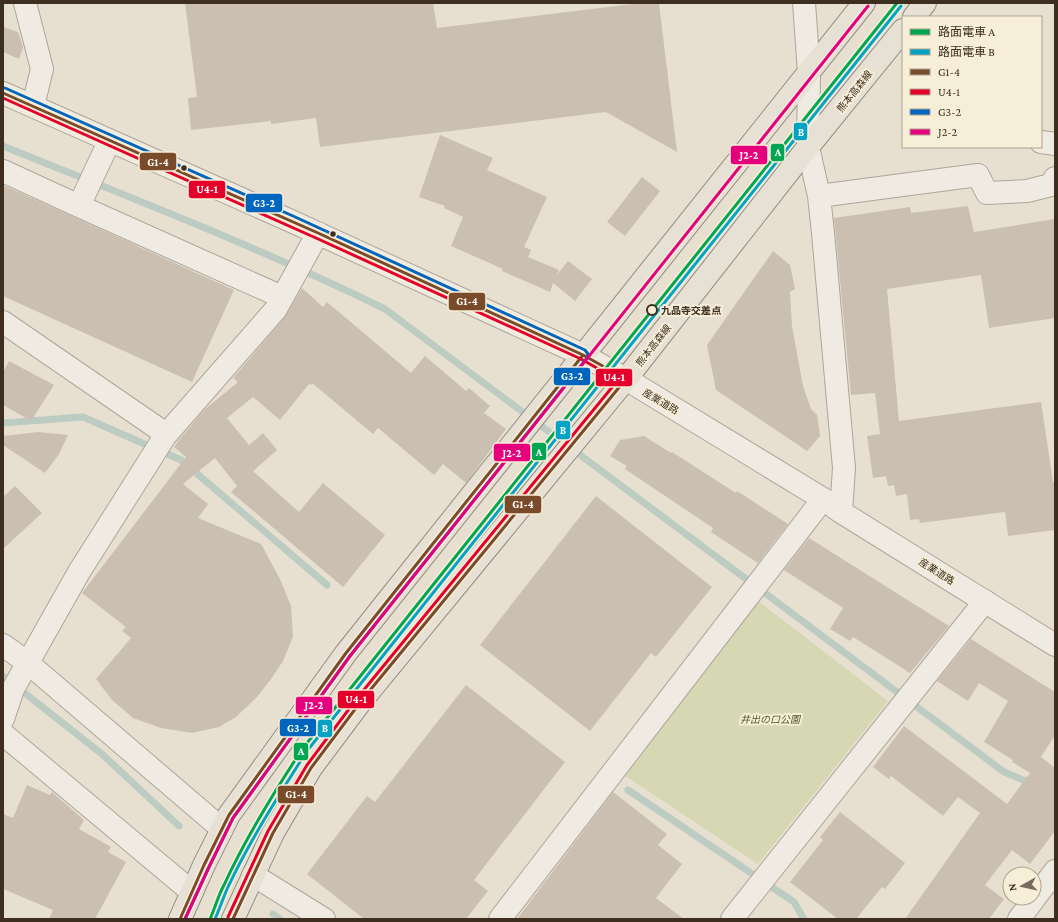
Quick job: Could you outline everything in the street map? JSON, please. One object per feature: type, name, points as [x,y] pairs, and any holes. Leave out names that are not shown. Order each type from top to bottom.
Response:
[{"type":"main road","points":[[180,919],[204,865],[229,815],[346,653],[864,3]]},
{"type":"main road","points":[[915,16],[925,3]]},
{"type":"main road","name":"熊本高森線","points":[[237,911],[273,832],[311,768],[362,700],[626,379],[808,147],[902,31]]},
{"type":"street","points":[[25,3],[42,69],[33,106]]},
{"type":"street","points":[[804,3],[809,72],[808,147],[819,196],[844,468],[841,512]]},
{"type":"street","name":"産業道路","points":[[3,93],[318,233],[583,355],[626,379],[823,499],[841,512],[1055,645]]},
{"type":"street","points":[[1042,142],[1055,144]]},
{"type":"street","points":[[79,206],[106,148]]},
{"type":"street","points":[[3,170],[79,206],[282,297]]},
{"type":"street","points":[[819,196],[978,175],[987,193],[1027,191],[1051,184],[1055,178]]},
{"type":"street","points":[[3,719],[21,675],[79,572],[148,462],[166,435],[276,309],[318,233]]},
{"type":"street","points":[[3,322],[166,435]]},
{"type":"street","points":[[500,919],[823,499]]},
{"type":"street","points":[[732,919],[985,601]]},
{"type":"street","points":[[3,645],[21,675],[219,836]]},
{"type":"street","points":[[3,734],[192,892]]},
{"type":"street","points":[[1019,919],[1055,870]]},
{"type":"street","points":[[252,877],[324,919]]},
{"type":"green space","name":"井出の口公園","points":[[758,601],[888,701],[758,864],[625,776]]},
{"type":"building","points":[[185,3],[433,3],[437,28],[640,3],[659,3],[677,152],[606,112],[320,147],[316,118],[271,124],[271,121],[191,130],[188,98],[197,97]]},
{"type":"building","points":[[3,27],[18,32],[23,47],[19,59],[3,52]]},
{"type":"building","points":[[440,135],[493,158],[487,170],[547,197],[524,247],[531,250],[528,257],[559,270],[556,276],[568,261],[592,279],[575,301],[553,283],[550,292],[451,246],[463,217],[444,208],[445,206],[419,197]]},
{"type":"building","points":[[642,177],[660,191],[625,236],[607,222]]},
{"type":"building","points":[[3,185],[234,290],[192,382],[3,296]]},
{"type":"building","points":[[968,206],[974,232],[1055,219],[1055,318],[989,328],[981,275],[887,289],[899,421],[1041,402],[1053,482],[1055,481],[1055,530],[1008,536],[1005,512],[920,523],[919,519],[910,520],[907,494],[896,496],[894,485],[888,486],[886,476],[873,478],[867,436],[880,434],[875,393],[851,395],[834,218],[910,207],[911,213]]},
{"type":"building","points":[[773,251],[790,265],[795,289],[790,292],[792,326],[803,386],[811,409],[817,415],[820,436],[807,451],[716,390],[707,345]]},
{"type":"building","points":[[302,288],[323,307],[327,302],[411,373],[425,356],[466,391],[469,388],[490,406],[484,413],[506,429],[466,483],[443,464],[434,475],[378,428],[373,434],[312,383],[311,385],[309,384],[280,420],[253,397],[227,418],[249,445],[263,433],[277,450],[253,471],[299,512],[323,483],[385,535],[343,587],[231,492],[237,486],[215,458],[183,484],[208,504],[198,518],[261,544],[280,579],[291,606],[293,637],[283,661],[271,679],[257,697],[236,717],[219,727],[192,733],[161,728],[133,718],[112,700],[96,679],[131,638],[122,631],[126,627],[82,593],[186,457],[174,447],[178,441],[204,410],[238,382],[233,378],[285,317]]},
{"type":"building","points":[[9,361],[54,385],[31,421],[3,405],[3,372]]},
{"type":"building","points":[[38,432],[68,435],[59,454],[45,473],[3,445],[3,436]]},
{"type":"building","points":[[644,436],[736,493],[737,491],[788,524],[758,563],[711,532],[713,528],[625,469],[627,466],[610,456],[620,440]]},
{"type":"building","points":[[15,486],[42,513],[3,549],[3,497]]},
{"type":"building","points":[[596,496],[712,587],[656,657],[651,653],[590,731],[480,645]]},
{"type":"building","points":[[809,538],[949,626],[910,673],[853,637],[850,641],[830,629],[843,608],[784,570]]},
{"type":"building","points":[[971,639],[1055,692],[1055,735],[1041,757],[1055,768],[1055,831],[1030,864],[1012,850],[985,885],[1002,898],[1002,902],[989,919],[905,919],[980,813],[958,797],[943,816],[891,776],[889,779],[873,767],[904,726],[1007,804],[1030,773],[1012,762],[1013,760],[984,742],[1008,701],[979,683],[968,701],[937,681]]},
{"type":"building","points":[[466,685],[565,762],[474,880],[488,891],[466,919],[364,919],[307,874],[367,796],[375,802]]},
{"type":"building","points":[[27,785],[50,795],[52,792],[84,820],[79,829],[111,847],[108,852],[126,862],[95,919],[49,919],[53,910],[3,889],[3,814],[13,818]]},
{"type":"building","points":[[613,792],[667,834],[658,845],[682,864],[656,898],[684,919],[517,919]]},
{"type":"building","points":[[840,812],[905,863],[885,889],[882,887],[856,919],[838,919],[790,882],[823,840],[820,837]]},
{"type":"waterway","points":[[3,146],[243,244],[385,309],[1004,772],[1033,784]]},
{"type":"waterway","points":[[3,423],[83,417],[181,460],[327,585]]},
{"type":"waterway","points":[[3,676],[102,754],[179,826]]},
{"type":"waterway","points":[[628,790],[794,902],[804,919]]},
{"type":"waterway","points":[[273,914],[280,919]]},
{"type":"tram line","name":"A","points":[[210,919],[222,889],[251,832],[303,748],[897,3]]},
{"type":"tram line","name":"B","points":[[215,919],[228,887],[246,852],[265,818],[307,751],[901,6]]},
{"type":"transit line","name":"J2-2","points":[[185,919],[233,818],[350,656],[868,6]]},
{"type":"transit line","name":"G3-2","points":[[5,88],[293,216],[585,350],[588,354],[587,358],[350,656],[233,818],[185,919]]},
{"type":"transit line","name":"G1-4","points":[[3,93],[318,233],[583,355],[626,379],[362,700],[311,768],[273,833],[233,919]]},
{"type":"transit line","name":"U4-1","points":[[3,98],[316,238],[581,359],[618,380],[358,697],[307,765],[268,831],[228,917]]},
{"type":"transit line","name":"G1-4","points":[[180,919],[204,865],[229,815],[346,653],[583,355]]},
{"type":"place","name":"九品寺交差点","points":[[652,310]]}]
